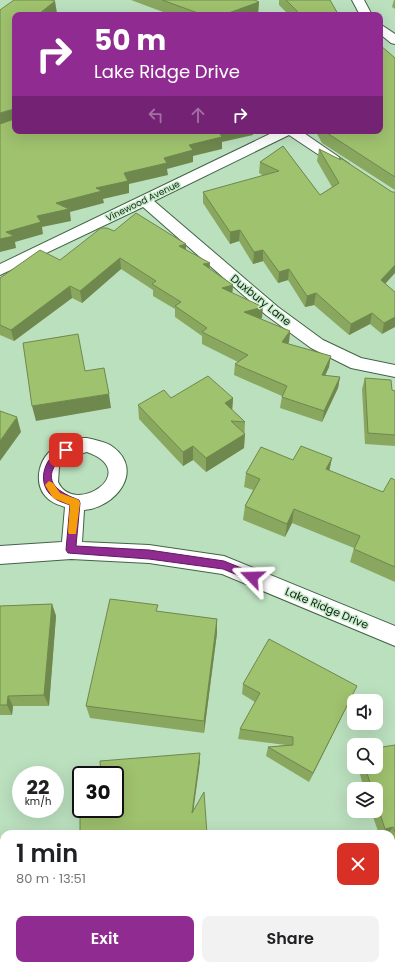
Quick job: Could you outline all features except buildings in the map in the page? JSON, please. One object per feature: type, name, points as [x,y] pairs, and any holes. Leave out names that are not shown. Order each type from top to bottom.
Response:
[{"type":"street","points":[[358,0],[364,12]]},
{"type":"street","points":[[383,30],[395,40]]},
{"type":"street","name":"Vinewood Avenue","points":[[0,270],[281,134]]},
{"type":"street","points":[[296,134],[356,174]]},
{"type":"street","name":"Duxbury Lane","points":[[144,200],[272,312],[317,344],[358,364],[395,371]]},
{"type":"street","points":[[71,550],[75,503]]},
{"type":"street","name":"Lake Ridge Drive","points":[[0,555],[71,550],[149,554],[224,565],[395,636]]},
{"type":"slow traffic","points":[[49,485],[56,495],[75,503],[73,532]]},
{"type":"route","points":[[66,450],[52,463],[48,471],[48,480],[50,488],[56,495],[75,503],[71,550],[149,554],[224,565],[252,577]]}]
